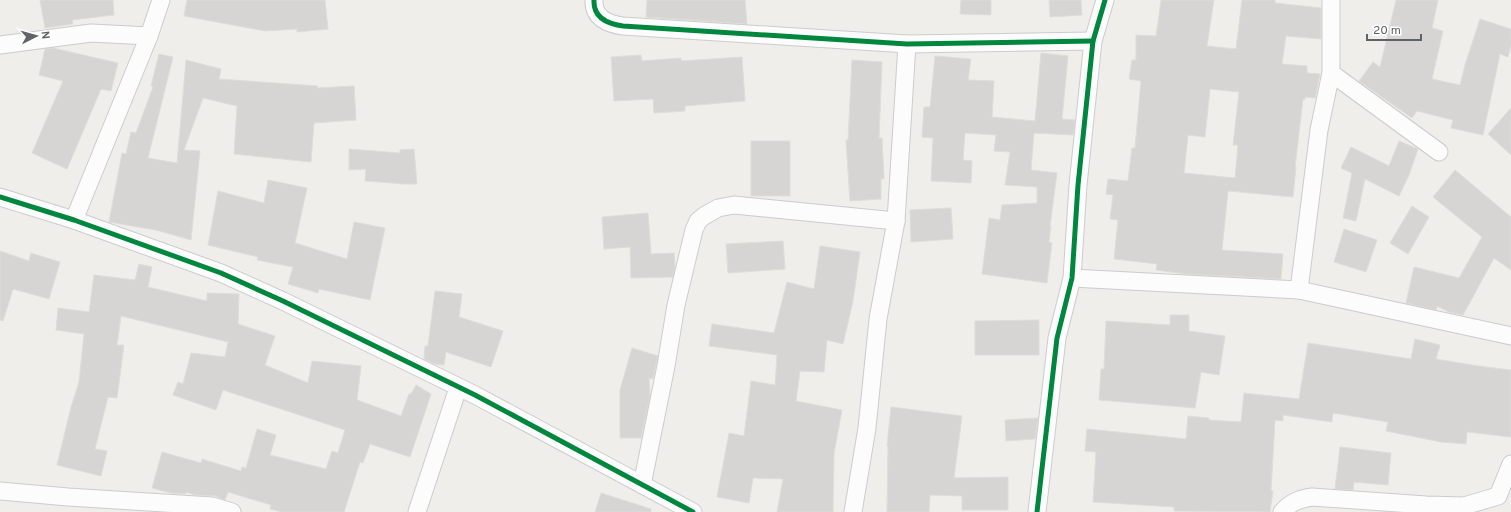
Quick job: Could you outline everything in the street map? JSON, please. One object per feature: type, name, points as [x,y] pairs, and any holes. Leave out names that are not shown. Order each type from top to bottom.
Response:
[{"type":"street","points":[[74,220],[149,36],[161,0]]},
{"type":"street","points":[[594,0],[593,7],[604,22],[623,26],[907,44],[1093,41]]},
{"type":"street","points":[[1037,512],[1057,338],[1072,278],[1078,185],[1093,41],[1105,0]]},
{"type":"street","points":[[1299,290],[1319,130],[1331,73],[1331,0]]},
{"type":"street","points":[[0,45],[91,33],[149,36]]},
{"type":"street","points":[[853,512],[867,428],[878,319],[896,221],[907,44]]},
{"type":"street","points":[[1331,73],[1439,152]]},
{"type":"street","points":[[0,197],[74,220],[221,273],[283,301],[458,388],[482,398],[693,512]]},
{"type":"street","points":[[642,485],[666,366],[676,305],[692,237],[698,221],[718,208],[734,205],[896,221]]},
{"type":"street","points":[[1072,278],[1299,290],[1511,336]]},
{"type":"street","points":[[417,512],[458,388]]},
{"type":"street","points":[[1282,512],[1289,504],[1298,499],[1312,497],[1426,505],[1464,506],[1505,498],[1511,464]]},
{"type":"street","points":[[0,491],[212,506],[232,512]]},
{"type":"building","points":[[40,0],[113,0],[114,15],[72,20],[73,24],[45,28]]},
{"type":"building","points":[[187,0],[325,0],[328,29],[297,32],[297,29],[265,31],[184,16]]},
{"type":"building","points":[[647,0],[745,0],[747,24],[646,17]]},
{"type":"building","points":[[961,0],[991,0],[991,15],[960,14]]},
{"type":"building","points":[[1049,0],[1081,0],[1082,15],[1050,17]]},
{"type":"building","points":[[1161,0],[1214,0],[1207,46],[1236,49],[1242,0],[1275,0],[1275,3],[1321,8],[1321,39],[1286,36],[1282,64],[1307,66],[1307,73],[1320,74],[1315,98],[1305,97],[1305,100],[1303,99],[1293,197],[1228,191],[1222,250],[1283,254],[1281,279],[1186,274],[1156,270],[1157,264],[1114,259],[1118,220],[1110,219],[1113,195],[1106,194],[1108,179],[1128,181],[1132,148],[1135,148],[1141,81],[1129,79],[1132,60],[1136,60],[1136,35],[1156,36]],"holes":[[[1210,89],[1239,92],[1233,145],[1238,145],[1235,178],[1184,173],[1188,135],[1205,137]]]},
{"type":"building","points":[[1396,0],[1438,0],[1432,28],[1443,31],[1432,79],[1460,85],[1480,19],[1511,29],[1511,45],[1508,57],[1500,54],[1483,135],[1451,128],[1453,120],[1417,111],[1412,118],[1359,81],[1373,62],[1380,67]]},
{"type":"building","points":[[53,48],[118,63],[111,91],[101,89],[67,169],[32,153],[63,81],[39,75],[45,49]]},
{"type":"building","points":[[1041,53],[1068,56],[1062,119],[1075,120],[1073,135],[1034,133],[1031,170],[1057,173],[1050,226],[1049,242],[1052,243],[1047,283],[982,274],[989,218],[1000,220],[1002,205],[1037,203],[1037,187],[1005,185],[1010,152],[994,151],[996,135],[965,133],[963,160],[972,161],[971,183],[931,181],[933,138],[922,137],[924,107],[930,107],[935,56],[971,59],[968,80],[994,81],[992,117],[1035,121]]},
{"type":"building","points":[[159,54],[173,57],[148,158],[177,163],[186,60],[221,69],[219,79],[318,86],[317,88],[354,86],[356,120],[314,123],[311,162],[234,154],[237,106],[203,98],[184,150],[200,151],[191,240],[156,230],[109,222],[122,153],[126,154],[131,132],[136,133],[153,87],[151,86]]},
{"type":"building","points":[[641,55],[642,61],[681,58],[681,61],[742,57],[745,101],[685,106],[685,111],[654,113],[653,99],[614,101],[611,57]]},
{"type":"building","points":[[852,60],[882,62],[879,138],[882,138],[884,179],[881,179],[881,199],[850,201],[846,140],[848,140]]},
{"type":"building","points":[[1511,108],[1511,155],[1488,134]]},
{"type":"building","points":[[751,141],[790,141],[790,196],[751,196]]},
{"type":"building","points":[[1399,141],[1418,149],[1409,175],[1399,196],[1365,179],[1356,221],[1343,218],[1352,173],[1341,168],[1351,147],[1389,166]]},
{"type":"building","points":[[349,149],[400,153],[400,150],[414,149],[417,184],[365,181],[366,169],[349,170]]},
{"type":"building","points":[[1455,170],[1511,217],[1511,270],[1494,258],[1463,315],[1449,312],[1437,306],[1436,310],[1406,303],[1414,267],[1459,278],[1482,237],[1433,197]]},
{"type":"building","points":[[268,180],[307,188],[295,243],[347,259],[354,222],[385,228],[370,300],[319,289],[318,293],[288,284],[293,267],[257,260],[258,257],[208,245],[218,191],[264,203]]},
{"type":"building","points":[[1412,206],[1429,217],[1408,254],[1390,243]]},
{"type":"building","points":[[951,208],[953,239],[911,242],[910,210]]},
{"type":"building","points":[[648,213],[651,254],[674,253],[675,268],[673,277],[631,278],[630,247],[604,249],[602,217]]},
{"type":"building","points":[[1344,229],[1377,240],[1366,272],[1334,262]]},
{"type":"building","points":[[783,241],[785,269],[728,273],[726,244]]},
{"type":"building","points":[[820,246],[860,252],[853,301],[843,344],[827,340],[824,372],[800,371],[796,401],[842,410],[834,453],[833,512],[777,512],[783,479],[753,478],[749,503],[717,497],[729,433],[744,436],[751,381],[775,385],[777,355],[709,346],[712,324],[774,333],[787,282],[814,289]]},
{"type":"building","points":[[0,251],[29,261],[31,253],[60,262],[49,299],[13,289],[3,321],[0,320]]},
{"type":"building","points":[[139,264],[152,267],[148,287],[207,301],[207,293],[239,294],[238,324],[275,336],[265,365],[308,383],[312,361],[361,366],[357,400],[401,416],[409,394],[411,394],[416,385],[431,394],[410,457],[370,444],[363,463],[360,462],[344,512],[282,512],[270,509],[271,505],[228,492],[225,500],[215,496],[195,495],[186,492],[186,494],[171,493],[152,488],[162,452],[201,463],[202,459],[241,471],[242,467],[246,468],[257,429],[276,435],[270,455],[326,469],[332,451],[338,453],[345,430],[223,390],[216,410],[173,395],[178,382],[183,384],[191,353],[225,357],[228,342],[121,316],[117,345],[124,345],[117,398],[108,397],[95,449],[107,451],[101,476],[57,465],[71,407],[79,382],[84,334],[56,330],[58,308],[89,312],[94,275],[135,280]]},
{"type":"building","points":[[435,291],[462,294],[459,317],[503,331],[491,367],[446,352],[444,365],[435,364],[424,359],[425,346],[428,346]]},
{"type":"building","points":[[1170,315],[1189,315],[1189,331],[1225,336],[1219,375],[1201,372],[1195,408],[1099,400],[1101,369],[1104,369],[1106,321],[1170,325]]},
{"type":"building","points":[[1039,320],[1039,355],[975,355],[975,321]]},
{"type":"building","points":[[1415,339],[1440,345],[1436,359],[1511,370],[1511,437],[1467,432],[1466,444],[1441,442],[1386,431],[1388,422],[1333,413],[1332,422],[1283,415],[1283,421],[1275,420],[1271,490],[1273,491],[1270,512],[1174,511],[1174,507],[1093,502],[1096,452],[1085,451],[1087,429],[1186,439],[1188,416],[1209,418],[1209,420],[1241,422],[1244,393],[1299,399],[1308,343],[1411,359]]},
{"type":"building","points":[[632,348],[658,356],[653,379],[649,378],[650,397],[641,438],[620,438],[620,390]]},
{"type":"building","points":[[891,407],[962,416],[954,478],[1008,477],[1008,510],[962,510],[962,496],[930,495],[929,512],[887,512],[887,446]]},
{"type":"building","points":[[1038,418],[1035,439],[1006,441],[1005,420]]},
{"type":"building","points":[[1340,447],[1391,453],[1388,485],[1354,482],[1353,490],[1335,489]]},
{"type":"building","points":[[601,493],[651,509],[651,512],[595,512]]},
{"type":"cycle path","points":[[594,0],[596,11],[602,19],[612,24],[623,26],[907,44],[1093,41]]},
{"type":"cycle path","points":[[1037,512],[1057,338],[1072,278],[1078,185],[1093,41],[1105,0]]},
{"type":"cycle path","points":[[0,197],[74,220],[221,273],[283,301],[475,395],[693,512]]}]
